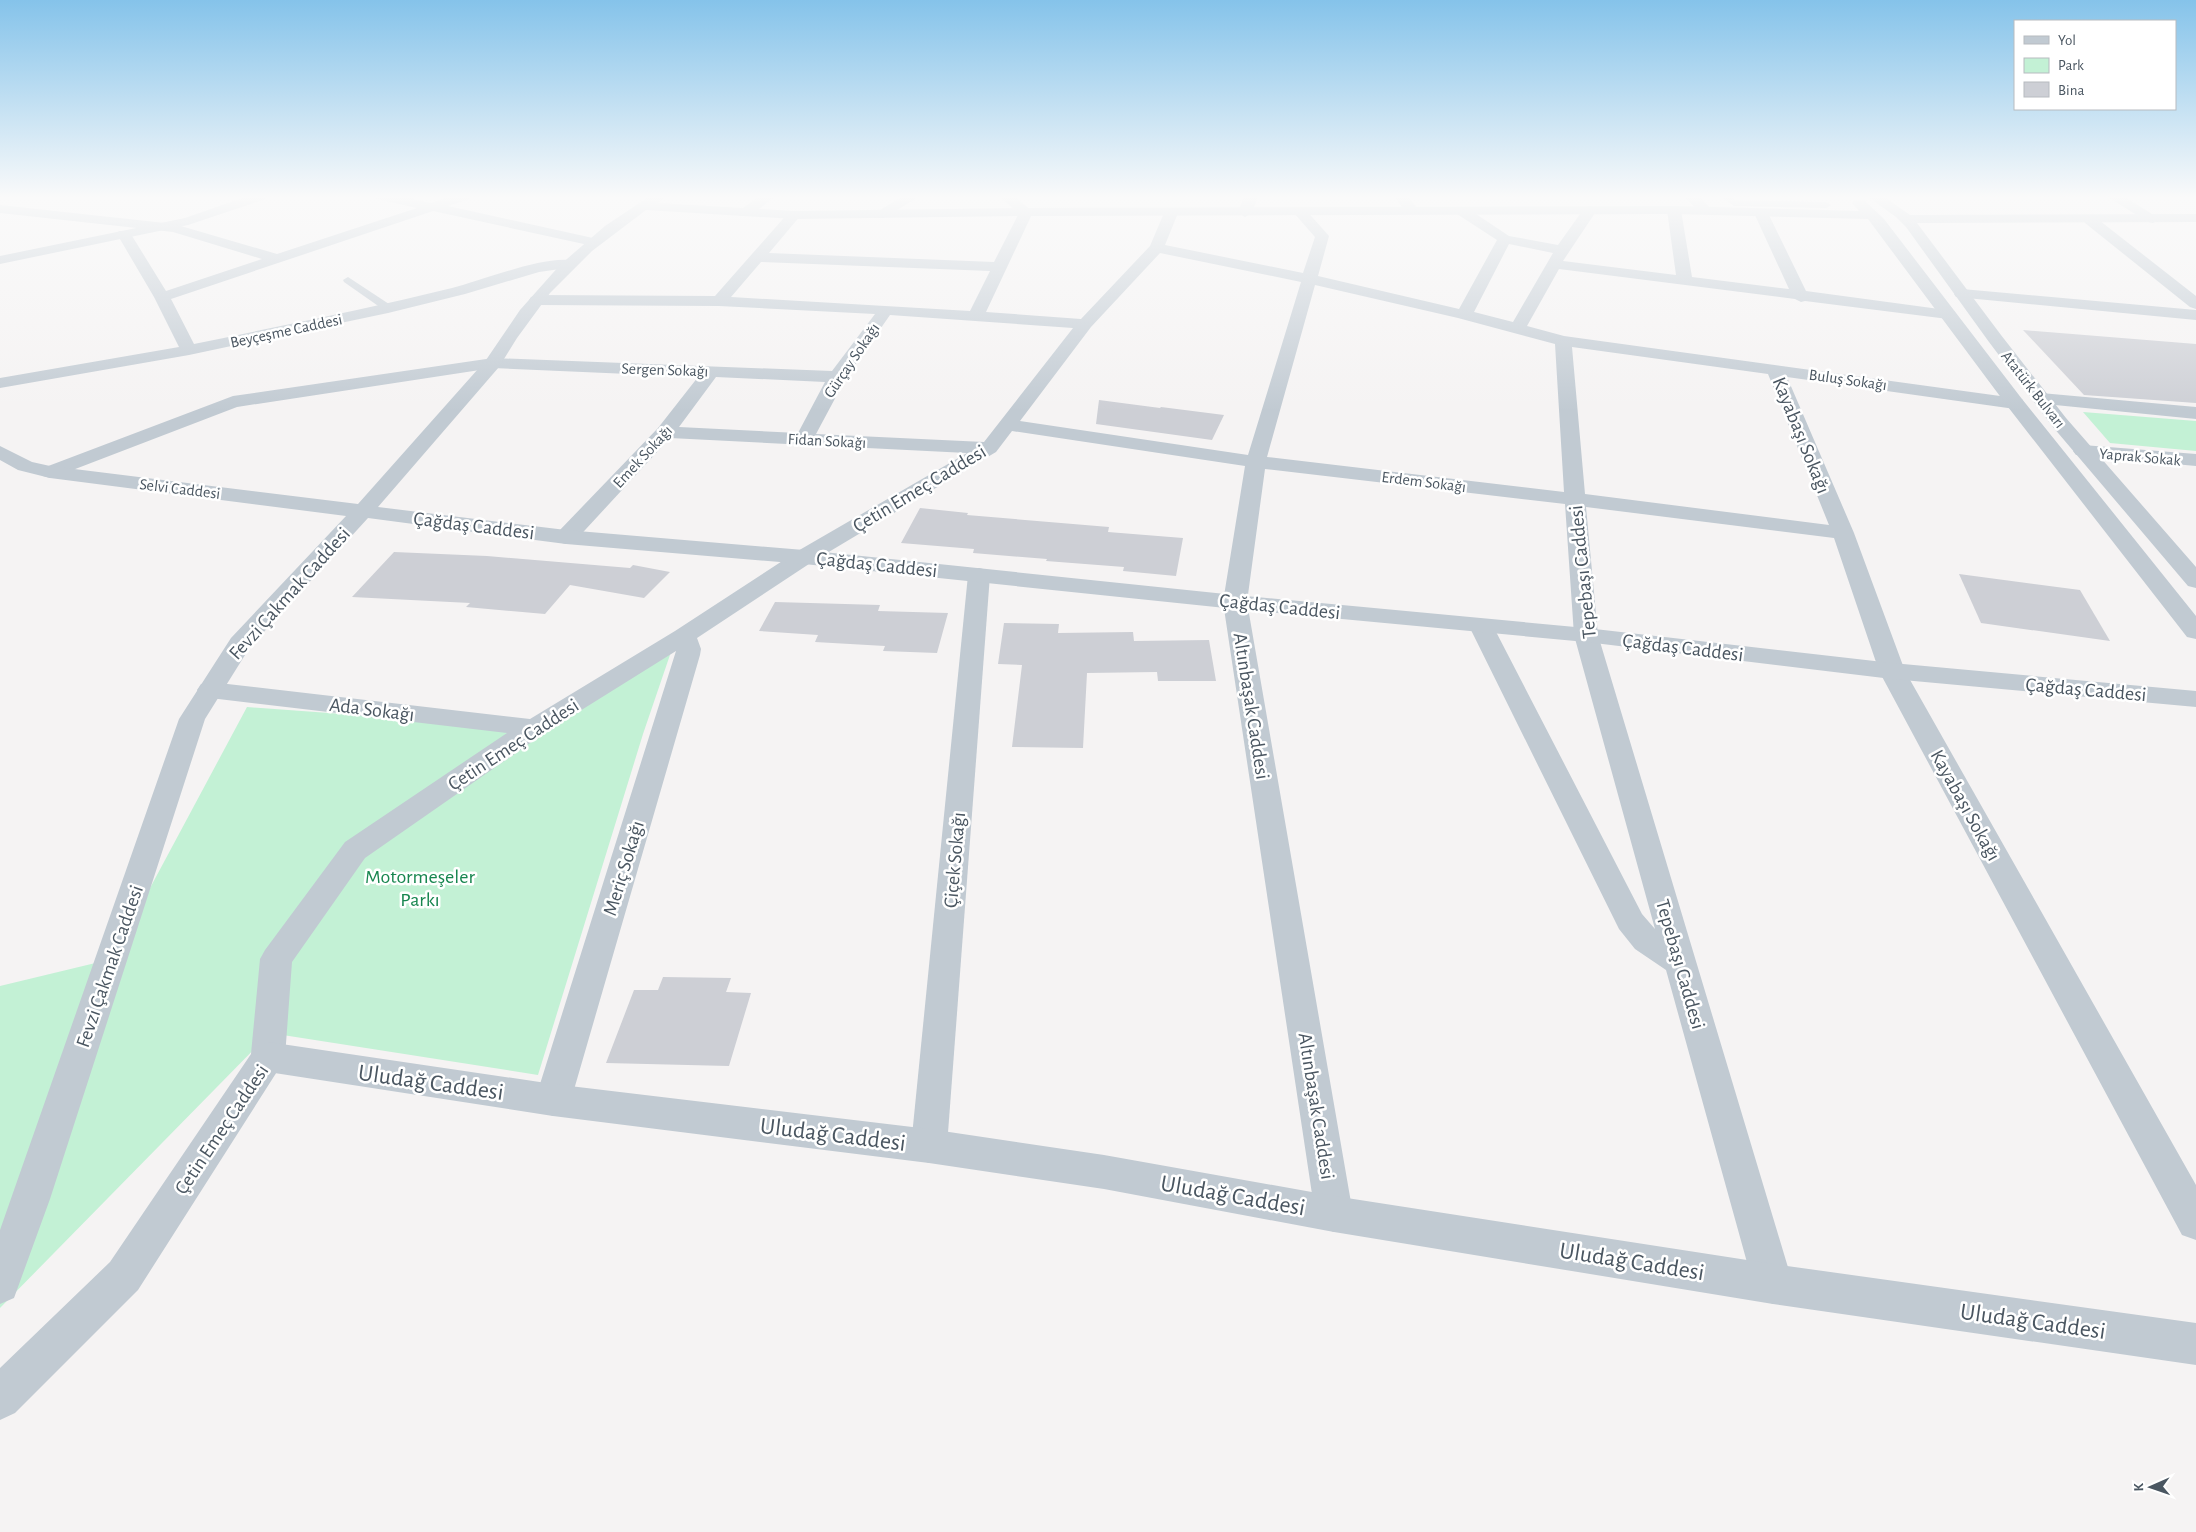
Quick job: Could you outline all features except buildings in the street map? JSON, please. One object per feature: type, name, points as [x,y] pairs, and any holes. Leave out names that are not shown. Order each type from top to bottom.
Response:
[{"type":"street","points":[[144,267],[162,297],[188,350]]},
{"type":"street","points":[[162,297],[248,267]]},
{"type":"street","name":"Beyçeşme Caddesi","points":[[0,383],[188,350],[388,308],[459,291],[541,267]]},
{"type":"street","name":"Fevzi Çakmak Caddesi","points":[[0,1284],[37,1180],[192,719],[240,644],[364,510],[492,363],[506,340],[537,300],[566,267]]},
{"type":"street","points":[[719,302],[747,267]]},
{"type":"street","points":[[976,316],[1000,267]]},
{"type":"street","name":"Çetin Emeç Caddesi","points":[[0,1398],[124,1276],[268,1057],[276,959],[355,850],[534,728],[684,636],[804,556],[989,448],[1085,324],[1139,267]]},
{"type":"street","points":[[1255,267],[1464,314],[1563,341]]},
{"type":"street","name":"Altınbaşak Caddesi","points":[[1312,267],[1256,462],[1235,602],[1334,1214]]},
{"type":"street","points":[[1464,314],[1489,267]]},
{"type":"street","points":[[1518,328],[1552,267]]},
{"type":"street","points":[[1581,267],[1801,297],[1948,314]]},
{"type":"street","points":[[1683,267],[1685,281]]},
{"type":"street","points":[[1787,267],[1801,297]]},
{"type":"street","points":[[1913,267],[2015,403],[2196,632]]},
{"type":"street","name":"Atatürk Bulvarı","points":[[1942,267],[1982,323],[2083,451],[2196,581]]},
{"type":"street","points":[[2150,267],[2196,304]]},
{"type":"street","points":[[1962,294],[2196,315]]},
{"type":"street","points":[[537,300],[719,302],[886,310],[1085,324]]},
{"type":"street","name":"Gürçay Sokağı","points":[[804,439],[837,377],[886,310]]},
{"type":"street","name":"Buluş Sokağı","points":[[1563,341],[1775,368],[2015,403]]},
{"type":"street","name":"Tepebaşı Caddesi","points":[[1563,341],[1586,636],[1773,1284]]},
{"type":"street","name":"Sergen Sokağı","points":[[50,472],[233,402],[492,363],[837,377]]},
{"type":"street","name":"Kayabaşı Sokağı","points":[[1775,368],[1843,533],[1892,671],[2196,1222]]},
{"type":"street","name":"Emek Sokağı","points":[[566,537],[665,432],[712,371]]},
{"type":"street","points":[[2041,399],[2196,413]]},
{"type":"street","name":"Erdem Sokağı","points":[[1007,425],[1256,462],[1575,499],[1843,533]]},
{"type":"street","name":"Fidan Sokağı","points":[[665,432],[989,448]]},
{"type":"street","name":"Yaprak Sokak","points":[[2083,451],[2196,460]]},
{"type":"street","name":"Selvi Caddesi","points":[[0,452],[25,466],[50,472],[364,510]]},
{"type":"street","name":"Çağdaş Caddesi","points":[[364,510],[566,537],[804,556],[1235,602],[1586,636],[1892,671],[2196,699]]},
{"type":"street","name":"Çiçek Sokağı","points":[[929,1146],[979,575]]},
{"type":"street","points":[[1481,626],[1637,932],[1647,942],[1681,963]]},
{"type":"street","name":"Meriç Sokağı","points":[[553,1100],[688,655],[684,636]]},
{"type":"street","name":"Ada Sokağı","points":[[210,690],[534,728]]},
{"type":"street","name":"Uludağ Caddesi","points":[[268,1057],[553,1100],[929,1146],[1104,1172],[1334,1214],[1773,1284],[2196,1344]]},
{"type":"lane","points":[[348,280],[388,308]]},
{"type":"green space","points":[[2083,412],[2196,421],[2196,451],[2110,443]]},
{"type":"green space","name":"Motormeşeler Parkı","points":[[672,649],[643,734],[538,1075],[270,1033],[0,1308],[0,986],[112,959],[247,707],[533,728]]}]
